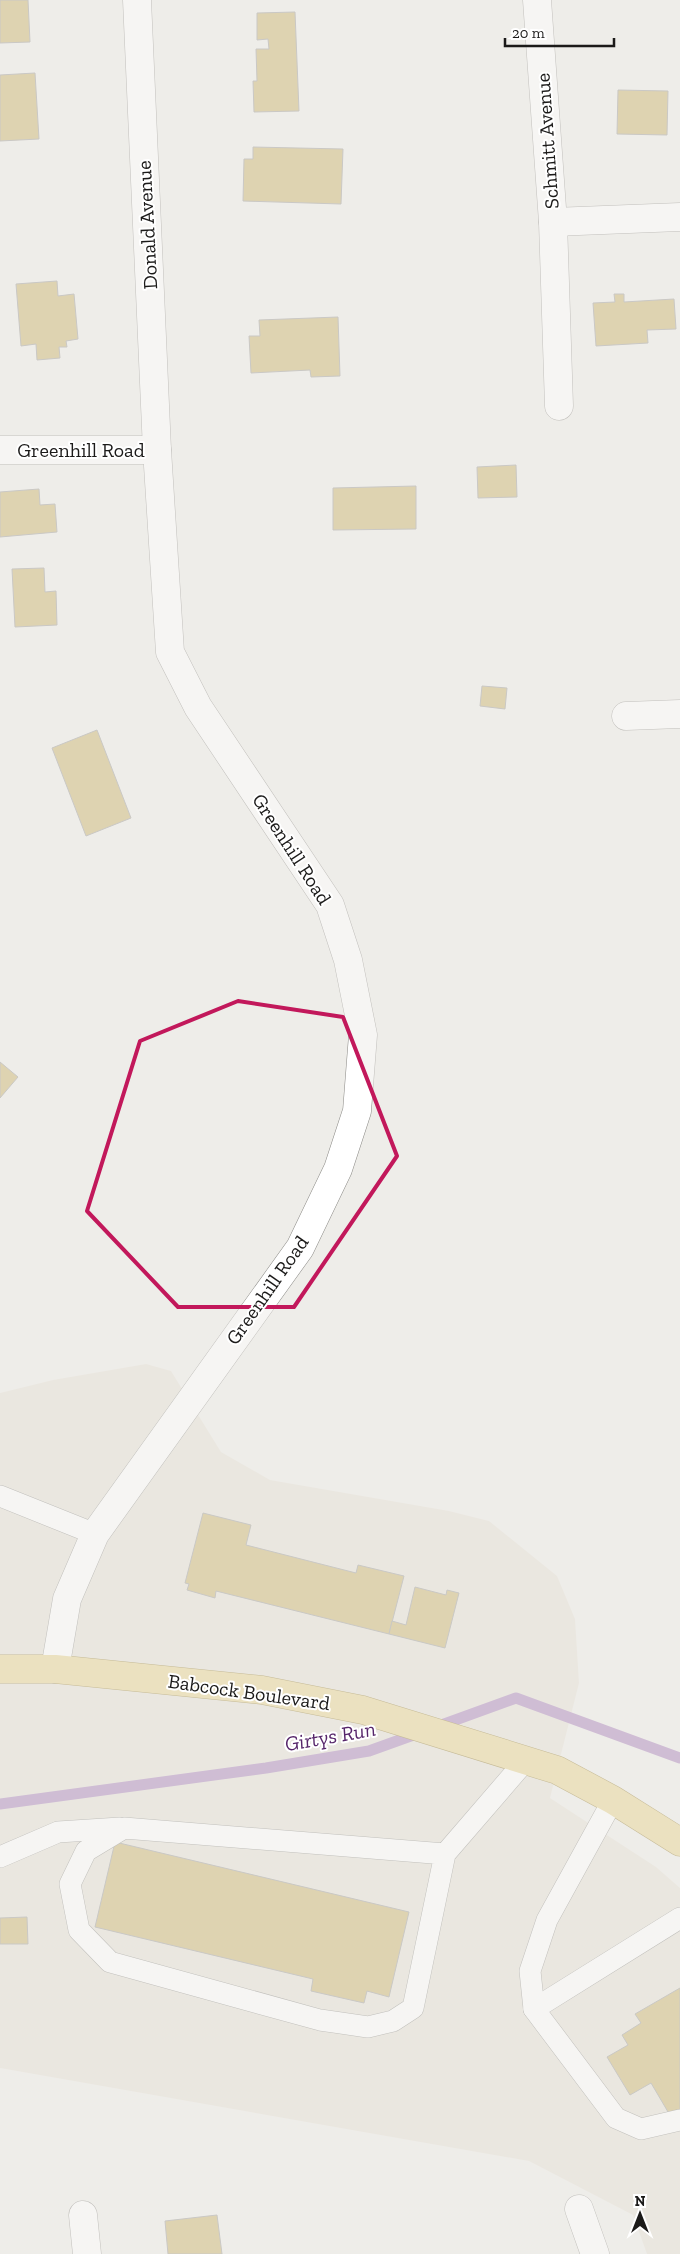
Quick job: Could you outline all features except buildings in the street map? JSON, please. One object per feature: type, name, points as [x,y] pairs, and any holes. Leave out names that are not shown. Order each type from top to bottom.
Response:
[{"type":"main road","name":"Babcock Boulevard","points":[[0,1669],[55,1669],[262,1690],[364,1710],[557,1770],[613,1800],[680,1842]]},
{"type":"street","name":"Donald Avenue","points":[[137,0],[157,450]]},
{"type":"street","name":"Schmitt Avenue","points":[[537,0],[553,222],[559,406]]},
{"type":"street","points":[[553,222],[680,217]]},
{"type":"street","name":"Greenhill Road","points":[[0,450],[157,450],[170,652],[198,707],[330,905],[348,960],[362,1035],[356,1111],[338,1169],[300,1248],[95,1534],[67,1599],[55,1669]]},
{"type":"street","points":[[626,716],[680,714]]},
{"type":"street","points":[[579,2209],[595,2254]]},
{"type":"street","points":[[83,2215],[87,2254]]},
{"type":"lane","points":[[0,1496],[95,1534]]},
{"type":"lane","points":[[124,1828],[86,1850],[70,1884],[78,1930],[110,1962],[320,2020],[368,2027],[393,2022],[413,2008],[445,1854],[526,1760]]},
{"type":"lane","points":[[613,1800],[547,1920],[530,1971],[534,2009],[616,2118],[642,2129],[680,2120]]},
{"type":"lane","points":[[0,1857],[58,1832],[124,1828],[445,1854]]},
{"type":"lane","points":[[534,2009],[680,1918]]},
{"type":"highlighted area","points":[[238,1001],[343,1017],[397,1156],[294,1307],[178,1307],[87,1211],[140,1041]]},
{"type":"shaded area","points":[[146,1364],[171,1371],[221,1452],[270,1480],[449,1511],[489,1521],[557,1576],[575,1619],[579,1683],[550,1798],[656,1867],[680,1888],[680,2254],[647,2254],[633,2215],[529,2161],[0,2068],[0,1393],[53,1380]]},
{"type":"waterway","name":"Girtys Run","points":[[436,1727],[516,1698],[680,1758]]},
{"type":"waterway","name":"Girtys Run","points":[[0,1804],[266,1768],[369,1751],[419,1733]]}]
